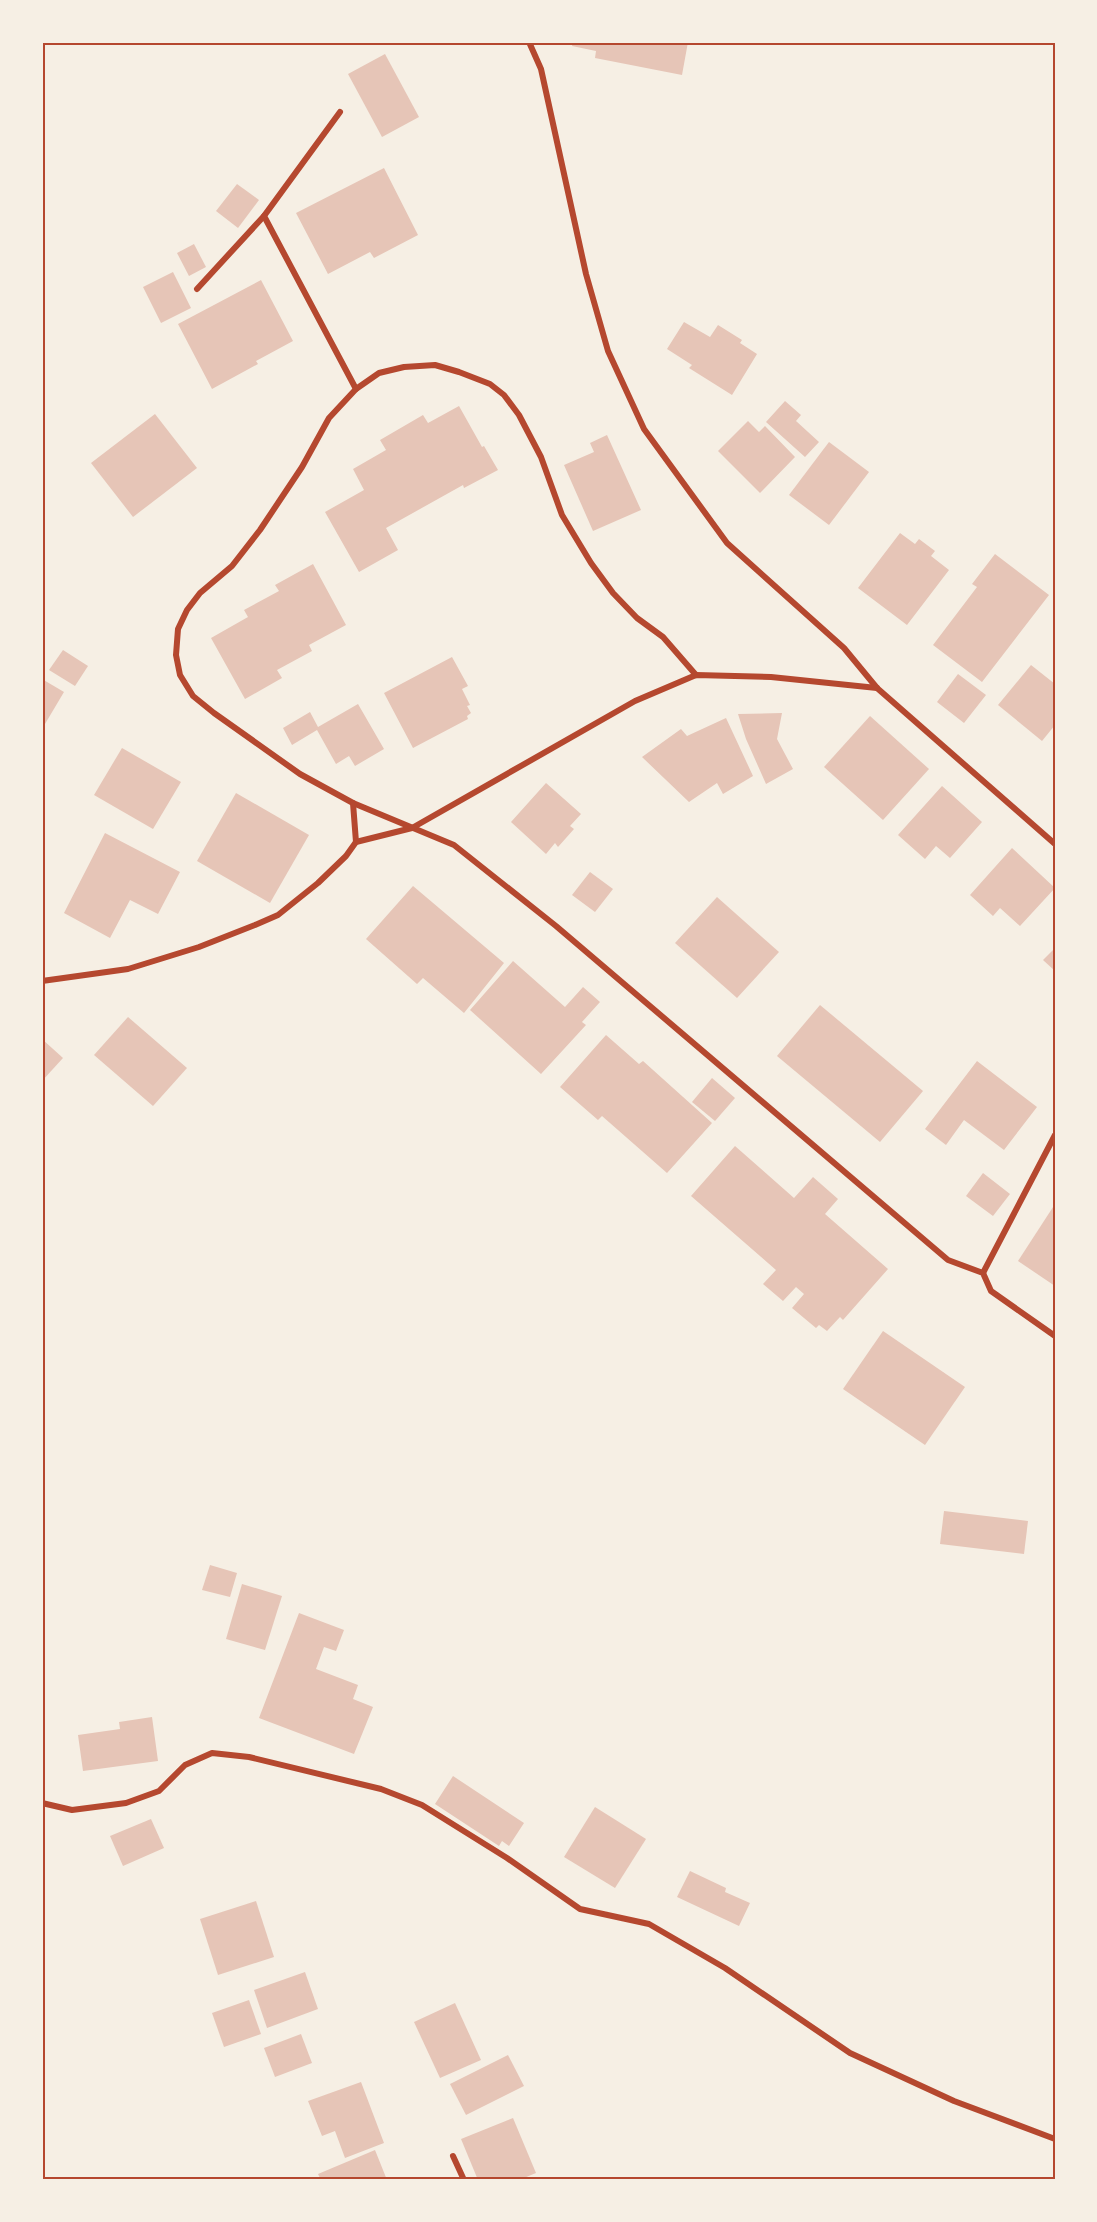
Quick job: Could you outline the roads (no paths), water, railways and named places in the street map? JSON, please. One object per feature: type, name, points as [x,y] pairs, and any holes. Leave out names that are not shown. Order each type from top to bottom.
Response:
[{"type":"street","points":[[529,42],[541,69],[586,274],[608,351],[644,429],[728,543],[844,648],[878,688],[1055,844]]},
{"type":"street","points":[[197,289],[264,216],[340,112]]},
{"type":"street","points":[[264,216],[356,389]]},
{"type":"street","points":[[696,675],[663,637],[637,618],[612,593],[591,563],[562,515],[541,457],[519,415],[504,395],[489,384],[435,365],[404,367],[379,373],[356,389],[329,418],[302,467],[260,530],[232,566],[200,593],[187,610],[178,629],[176,655],[180,675],[192,696],[300,774],[353,803],[454,845],[556,926],[948,1260],[983,1273],[991,1291],[1055,1336]]},
{"type":"street","points":[[356,842],[412,828],[635,701],[696,675],[771,677],[878,688]]},
{"type":"street","points":[[42,981],[128,969],[199,947],[278,915],[318,883],[346,856],[356,842],[353,803]]},
{"type":"street","points":[[983,1273],[1055,1135]]},
{"type":"street","points":[[42,1803],[72,1810],[126,1803],[159,1791],[185,1765],[212,1753],[249,1757],[381,1789],[422,1805],[507,1858],[580,1909],[649,1924],[725,1968],[850,2053],[954,2101],[1055,2139]]},
{"type":"street","points":[[453,2156],[464,2180]]}]
